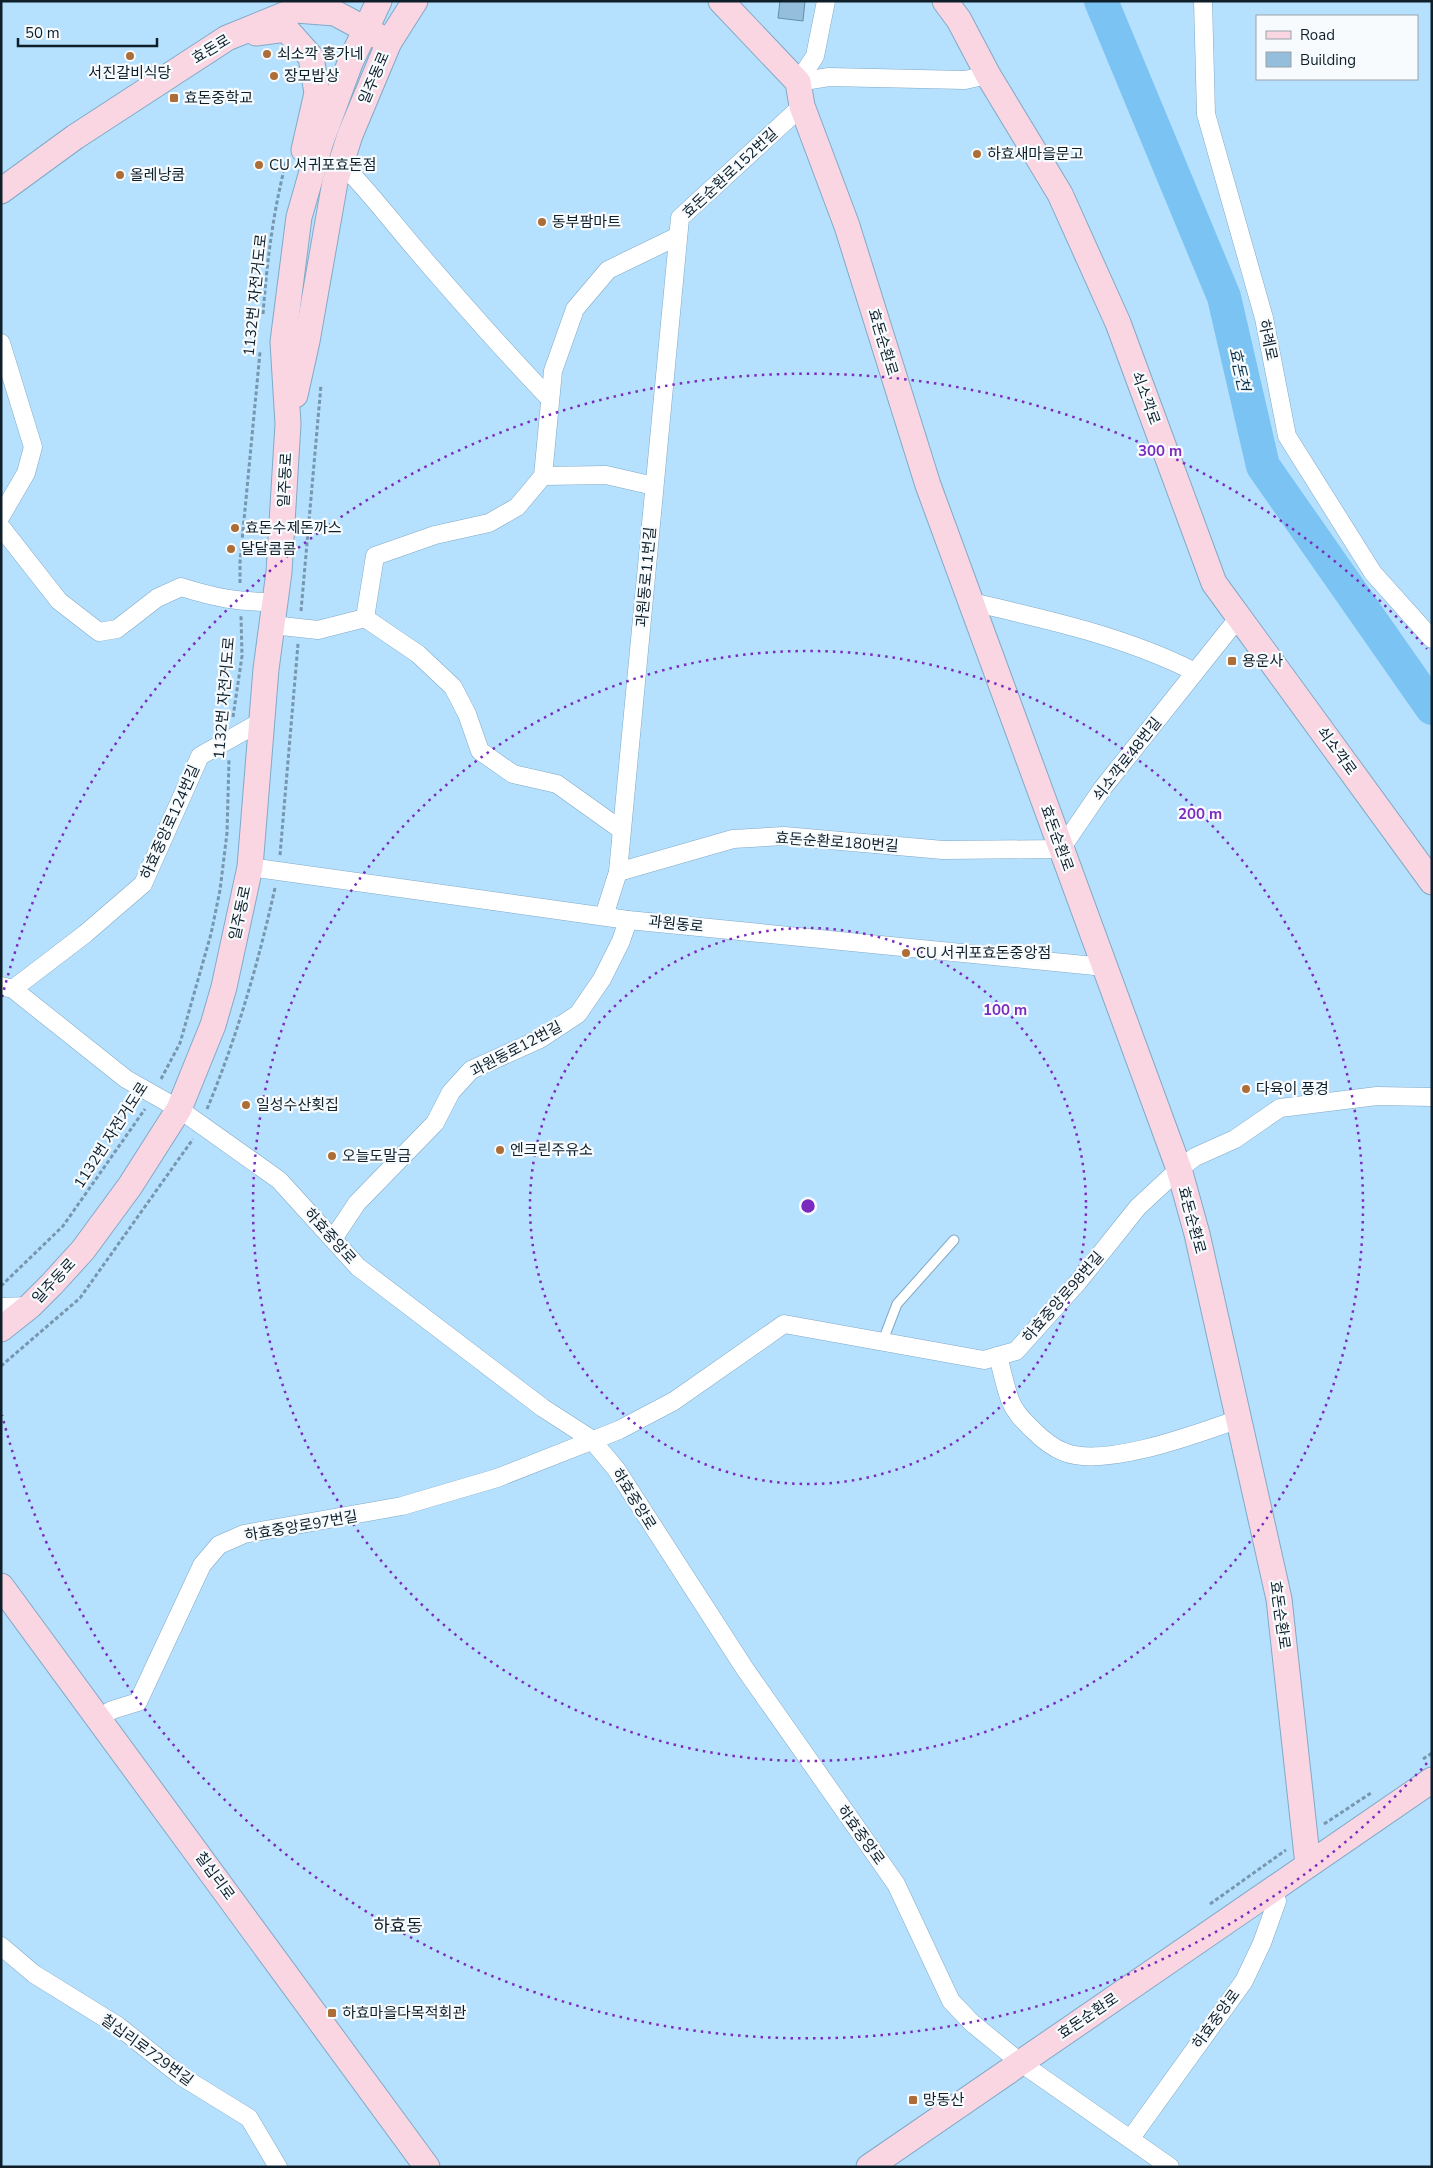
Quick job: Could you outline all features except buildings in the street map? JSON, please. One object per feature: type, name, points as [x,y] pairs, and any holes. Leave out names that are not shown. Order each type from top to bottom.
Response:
[{"type":"street","points":[[227,38],[274,1]]},
{"type":"street","name":"일주동로","points":[[288,424],[272,344],[299,217],[320,144],[365,28],[379,1]]},
{"type":"street","name":"일주동로","points":[[1,1329],[30,1306],[83,1250],[108,1217],[179,1109],[210,1033],[224,987],[250,867],[262,721],[279,572],[288,424],[307,340],[335,182],[350,135],[389,42],[415,1]]},
{"type":"street","name":"효돈순환로","points":[[721,1],[800,94],[847,226],[928,485],[1179,1169],[1197,1234],[1279,1599],[1308,1865]]},
{"type":"street","points":[[800,94],[815,56],[826,1]]},
{"type":"street","name":"쇠소깍로","points":[[945,1],[959,20],[988,75],[1060,194],[1118,323],[1214,583],[1432,882]]},
{"type":"street","name":"하례로","points":[[1204,1],[1206,114],[1264,318],[1287,436],[1374,573],[1432,639]]},
{"type":"street","name":"효돈로","points":[[1,191],[75,137],[227,38],[296,10],[335,14],[389,42]]},
{"type":"street","points":[[227,38],[286,29],[311,57],[317,93],[283,238],[272,344]]},
{"type":"street","points":[[800,94],[829,77],[965,80],[988,75]]},
{"type":"street","name":"효돈순환로152번길","points":[[543,476],[553,371],[575,308],[608,270],[678,236],[680,218],[800,94]]},
{"type":"street","points":[[341,163],[365,186],[395,226],[484,330],[550,399]]},
{"type":"street","name":"과원동로11번길","points":[[604,916],[618,872],[620,829],[678,236]]},
{"type":"street","points":[[1,343],[33,448],[26,473],[1,516]]},
{"type":"street","points":[[365,618],[375,556],[435,535],[489,523],[517,507],[543,476],[606,475],[654,486]]},
{"type":"street","points":[[1,526],[59,601],[99,632],[117,629],[157,598],[181,587],[217,598],[241,602],[318,630],[365,618],[418,654],[454,687],[467,714],[480,751],[513,774],[556,784],[620,829]]},
{"type":"street","points":[[971,602],[1089,632],[1162,655],[1196,672]]},
{"type":"street","name":"쇠소깍로48번길","points":[[1061,849],[1102,790],[1239,617]]},
{"type":"street","name":"하효중앙로124번길","points":[[7,987],[86,934],[143,884],[200,756],[262,721]]},
{"type":"street","name":"효돈순환로180번길","points":[[618,872],[732,839],[784,836],[943,850],[1061,849]]},
{"type":"street","name":"과원동로","points":[[250,867],[628,920],[1105,967]]},
{"type":"street","name":"과원동로12번길","points":[[333,1239],[357,1203],[435,1123],[451,1092],[471,1070],[540,1039],[578,1014],[602,979],[621,941],[628,920]]},
{"type":"street","name":"하효중앙로","points":[[7,987],[126,1079],[179,1109],[280,1180],[358,1267],[543,1408],[591,1439],[616,1469],[745,1669],[896,1884],[951,2001],[972,2023],[1021,2063],[1170,2167]]},
{"type":"street","name":"하효중앙로98번길","points":[[591,1439],[619,1430],[674,1401],[784,1324],[984,1360],[1016,1351],[1078,1282],[1138,1207],[1179,1169],[1195,1157],[1235,1139],[1280,1108],[1378,1096],[1432,1098]]},
{"type":"street","points":[[1,1307],[30,1306]]},
{"type":"street","points":[[998,1356],[1011,1401],[1020,1418],[1044,1440],[1066,1453],[1091,1456],[1118,1454],[1168,1443],[1239,1418]]},
{"type":"street","name":"하효중앙로97번길","points":[[100,1718],[112,1710],[138,1702],[202,1565],[219,1545],[244,1534],[402,1506],[497,1478],[591,1439]]},
{"type":"street","name":"칠십리로","points":[[1,1586],[100,1718],[427,2167]]},
{"type":"street","name":"효돈순환로","points":[[869,2167],[1432,1780]]},
{"type":"street","name":"하효중앙로","points":[[1130,2138],[1244,1981],[1262,1944],[1277,1901],[1272,1890]]},
{"type":"street","name":"칠십리로729번길","points":[[3,1949],[34,1974],[118,2026],[180,2076],[249,2118],[278,2167]]},
{"type":"lane","points":[[882,1343],[897,1304],[954,1240]]},
{"type":"path","name":"1132번 자전거도로","points":[[263,320],[266,274],[277,197],[287,161]]},
{"type":"path","name":"1132번 자전거도로","points":[[157,1085],[180,1043],[211,934],[218,899],[228,833],[230,740],[242,656],[240,562],[272,344]]},
{"type":"path","name":"1132번 자전거도로","points":[[1,1286],[64,1226],[148,1102]]},
{"type":"waterway","name":"효돈천","points":[[1101,1],[1224,297],[1263,466],[1432,708]]},
{"type":"place","name":"쇠소깍 홍가네","points":[[267,54]]},
{"type":"place","name":"서진갈비식당","points":[[130,56]]},
{"type":"place","name":"장모밥상","points":[[274,76]]},
{"type":"place","name":"효돈중학교","points":[[174,98]]},
{"type":"place","name":"하효새마을문고","points":[[977,154]]},
{"type":"place","name":"CU 서귀포효돈점","points":[[259,165]]},
{"type":"place","name":"올레낭쿰","points":[[120,175]]},
{"type":"place","name":"동부팜마트","points":[[542,222]]},
{"type":"place","name":"효돈수제돈까스","points":[[235,528]]},
{"type":"place","name":"달달콤콤","points":[[231,549]]},
{"type":"place","name":"용운사","points":[[1232,661]]},
{"type":"place","name":"CU 서귀포효돈중앙점","points":[[906,953]]},
{"type":"place","name":"다육이 풍경","points":[[1246,1089]]},
{"type":"place","name":"일성수산횟집","points":[[246,1105]]},
{"type":"place","name":"엔크린주유소","points":[[500,1150]]},
{"type":"place","name":"오늘도말금","points":[[332,1156]]},
{"type":"place","name":"하효마을다목적회관","points":[[332,2013]]},
{"type":"place","name":"망동산","points":[[913,2100]]},
{"type":"district","name":"하효동","points":[[398,1926]]}]
